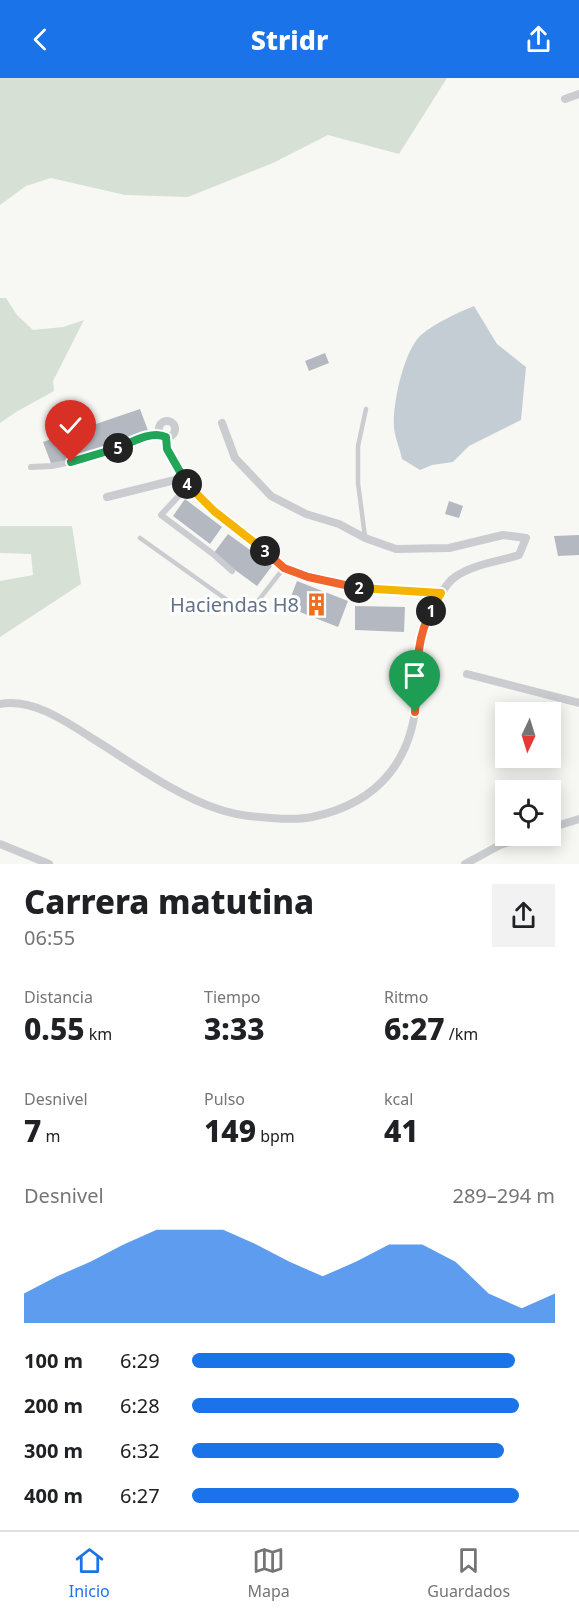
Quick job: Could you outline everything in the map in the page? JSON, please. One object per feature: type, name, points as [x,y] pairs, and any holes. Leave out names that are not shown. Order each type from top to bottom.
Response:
[{"type":"street","points":[[565,99],[579,94]]},
{"type":"street","points":[[0,704],[8,702],[25,705],[57,716],[168,785],[216,809],[260,817],[310,818],[346,807],[383,782],[405,751],[415,712],[416,664],[421,638],[429,614],[441,593],[453,577],[474,566],[519,555],[526,538],[503,535],[449,548],[396,549],[365,538],[339,524],[306,514],[271,496],[236,458],[222,423]]},
{"type":"street","points":[[31,467],[51,466],[81,459],[163,436],[167,449],[185,482],[214,511],[254,541],[284,568],[349,586],[441,593]]},
{"type":"street","points":[[107,497],[185,482]]},
{"type":"street","points":[[185,482],[160,515],[213,554],[232,572]]},
{"type":"street","points":[[467,674],[579,703]]},
{"type":"street","points":[[561,825],[579,819]]},
{"type":"street","points":[[0,844],[49,864]]},
{"type":"street","points":[[465,864],[498,846]]},
{"type":"lane","points":[[365,538],[358,483],[358,446],[366,409]]},
{"type":"lane","points":[[140,538],[244,612],[251,610],[284,568]]},
{"type":"shaded area","points":[[0,78],[447,78],[399,154],[328,135],[273,163],[188,197],[125,195],[51,178],[26,186],[0,205]]},
{"type":"shaded area","points":[[0,298],[6,298],[17,315],[33,330],[63,327],[84,320],[53,381],[54,391],[0,423]]},
{"type":"shaded area","points":[[474,306],[497,344],[526,367],[521,420],[469,446],[453,462],[432,465],[420,470],[402,459],[395,432],[395,406],[404,365],[421,335],[440,322]]},
{"type":"shaded area","points":[[0,526],[72,526],[81,584],[0,637],[0,581],[33,575],[31,554],[0,553]]},
{"type":"building","points":[[325,353],[329,363],[309,371],[305,361]]},
{"type":"building","points":[[140,409],[150,436],[102,454],[101,450],[52,466],[43,442]]},
{"type":"building","points":[[185,499],[222,527],[210,544],[173,516]]},
{"type":"building","points":[[449,501],[463,506],[459,518],[445,514]]},
{"type":"building","points":[[228,534],[272,566],[257,586],[213,554]]},
{"type":"building","points":[[579,535],[579,555],[558,556],[554,536]]},
{"type":"building","name":"Haciendas H8","points":[[297,581],[348,601],[338,627],[287,607]]},
{"type":"building","points":[[355,606],[405,607],[404,632],[355,630]]},
{"type":"place","name":"Haciendas H8","points":[[317,604]]},
{"type":"route","points":[[71,462],[160,434],[166,437],[167,449],[193,492],[284,568],[308,577],[349,586],[441,593],[429,614],[421,638],[416,664],[415,712]]}]
